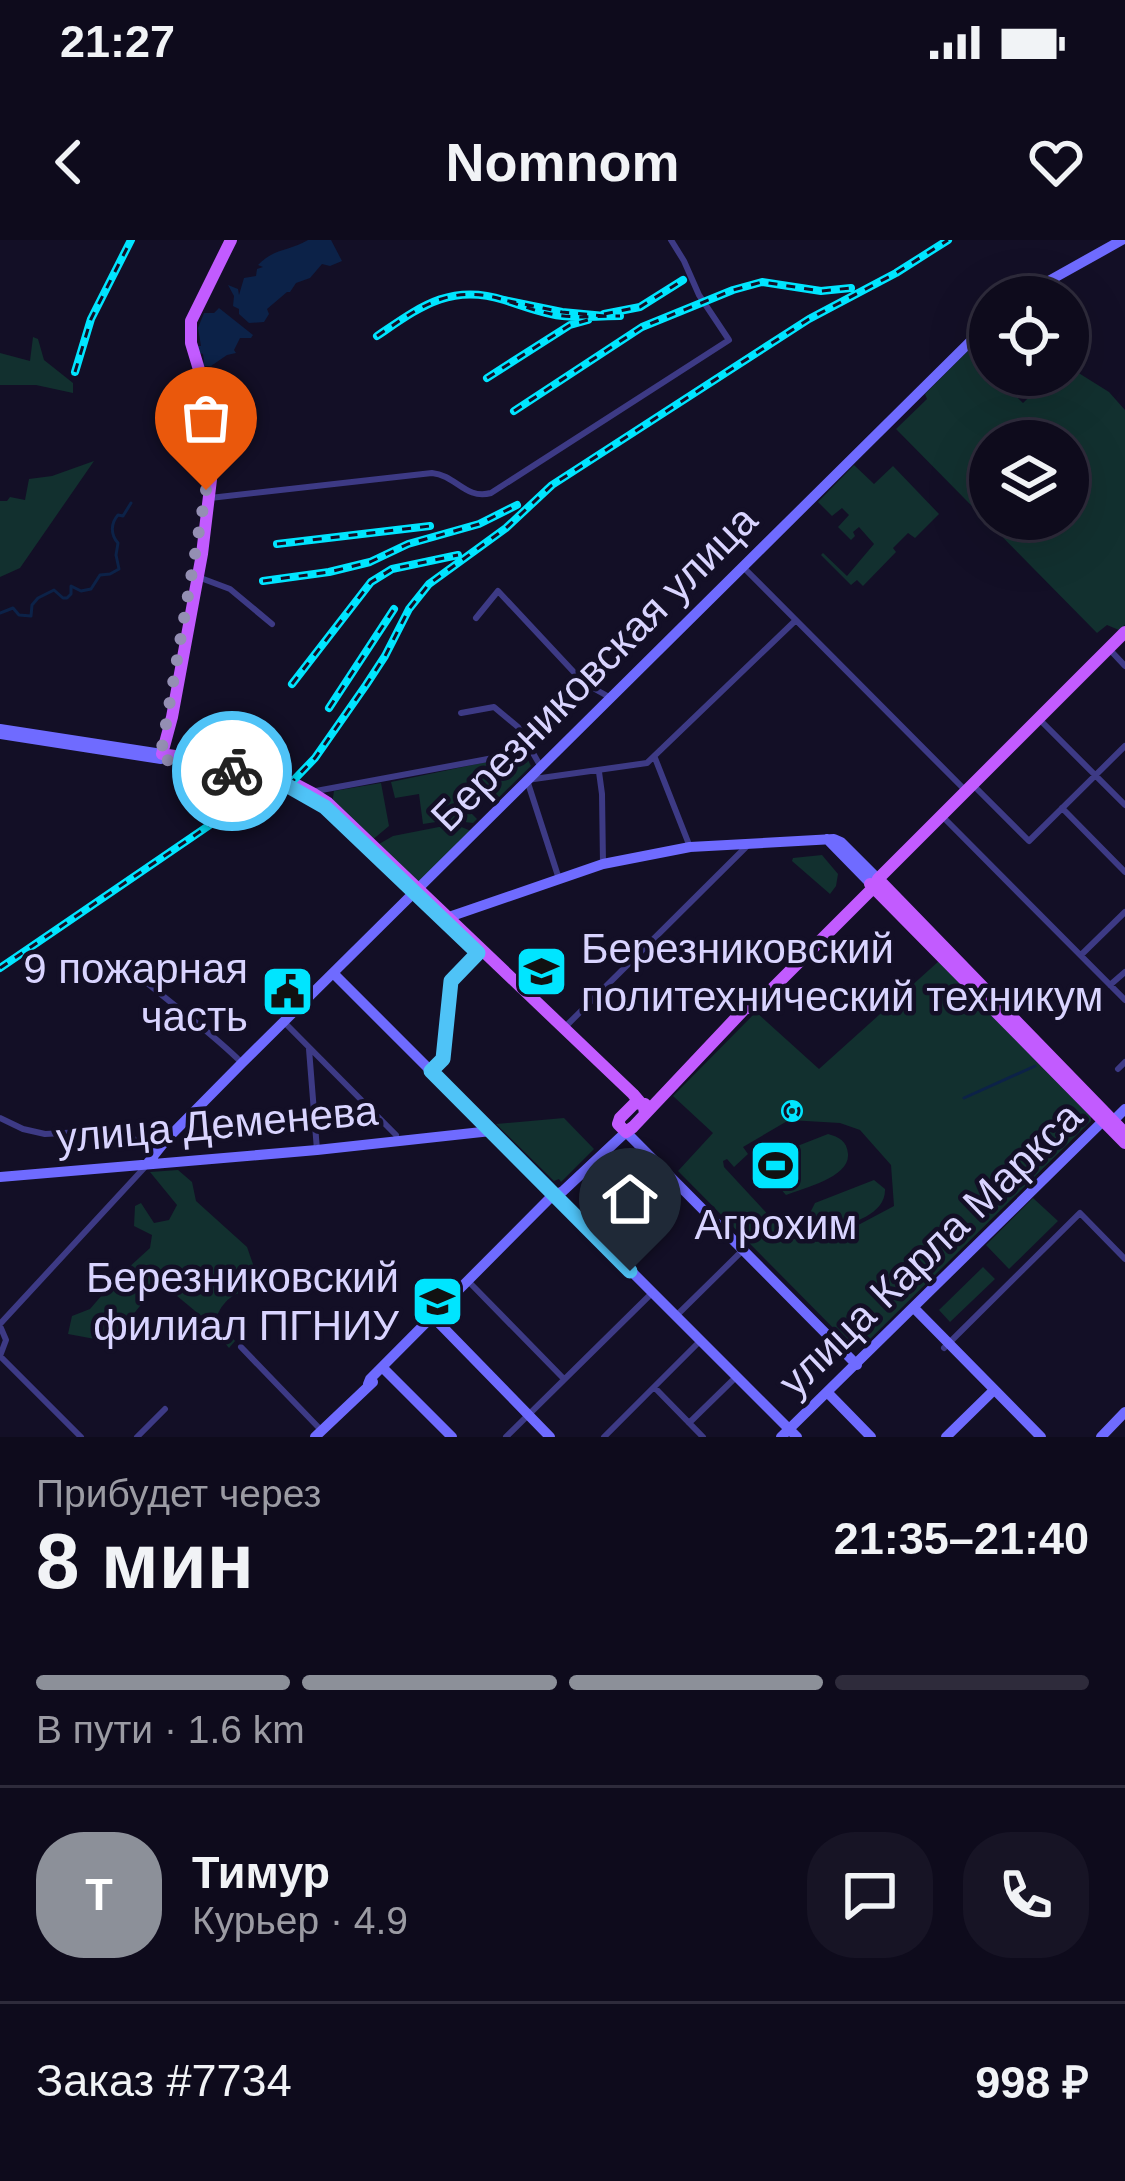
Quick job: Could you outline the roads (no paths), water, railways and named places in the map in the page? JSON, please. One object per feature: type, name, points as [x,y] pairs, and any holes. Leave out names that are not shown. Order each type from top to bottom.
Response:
[{"type":"main road","points":[[161,757],[198,577],[216,428],[190,343],[190,321],[227,240]]},
{"type":"main road","points":[[161,757],[212,437],[186,351],[184,326],[227,240]]},
{"type":"main road","points":[[1058,276],[1122,240]]},
{"type":"main road","name":"Березниковская улица","points":[[152,1158],[969,343]]},
{"type":"main road","points":[[857,1365],[622,1128],[620,1118],[644,1106],[748,1008],[1125,632]]},
{"type":"main road","points":[[0,731],[276,774],[325,807],[451,917],[562,1030]]},
{"type":"main road","points":[[161,757],[274,778],[309,794]]},
{"type":"main road","points":[[451,917],[603,864],[690,847],[826,839],[841,842],[874,883]]},
{"type":"main road","points":[[826,839],[1125,1132]]},
{"type":"main road","points":[[451,917],[478,953],[644,1106]]},
{"type":"main road","points":[[334,973],[789,1435]]},
{"type":"main road","points":[[1114,1117],[1125,1143]]},
{"type":"main road","name":"улица Карла Маркса","points":[[789,1435],[1114,1117]]},
{"type":"main road","points":[[383,1368],[613,1144],[622,1128]]},
{"type":"main road","name":"улица Деменева","points":[[0,1174],[488,1129]]},
{"type":"main road","name":"улица Деменева","points":[[316,1146],[440,1133]]},
{"type":"main road","points":[[319,1434],[556,1196]]},
{"type":"main road","points":[[911,1311],[1036,1437]]},
{"type":"main road","points":[[436,1320],[550,1437]]},
{"type":"main road","points":[[383,1368],[452,1437]]},
{"type":"main road","points":[[946,1437],[992,1392]]},
{"type":"main road","points":[[828,1393],[871,1437]]},
{"type":"main road","points":[[1100,1437],[1125,1412]]},
{"type":"street","points":[[210,498],[433,472],[472,494],[491,493],[729,340],[671,240]]},
{"type":"street","points":[[743,567],[1029,841],[1125,746]]},
{"type":"street","points":[[198,577],[230,589],[272,625]]},
{"type":"street","points":[[476,618],[497,592],[584,683],[611,698]]},
{"type":"street","points":[[559,879],[527,780],[647,764],[796,620]]},
{"type":"street","points":[[1115,646],[1125,666]]},
{"type":"street","points":[[460,712],[494,707],[518,728],[541,767]]},
{"type":"street","points":[[1039,718],[1125,806]]},
{"type":"street","points":[[309,794],[531,751]]},
{"type":"street","points":[[655,758],[690,847]]},
{"type":"street","points":[[599,771],[603,864]]},
{"type":"street","points":[[1062,808],[1125,872]]},
{"type":"street","points":[[941,816],[1125,1000]]},
{"type":"street","points":[[562,1030],[749,844]]},
{"type":"street","points":[[1081,956],[1125,912]]},
{"type":"street","points":[[431,1071],[443,1059],[451,981],[478,953]]},
{"type":"street","points":[[132,970],[242,1064]]},
{"type":"street","points":[[1110,985],[1125,971]]},
{"type":"street","points":[[284,1022],[396,1135]]},
{"type":"street","points":[[308,1046],[316,1146]]},
{"type":"street","points":[[1118,1069],[1125,1062]]},
{"type":"street","points":[[0,1118],[45,1134],[120,1130],[152,1158]]},
{"type":"street","name":"Березниковская улица","points":[[0,1325],[152,1158]]},
{"type":"street","points":[[946,1346],[1080,1213],[1125,1259]]},
{"type":"street","points":[[675,1317],[743,1250]]},
{"type":"street","points":[[471,1284],[564,1379]]},
{"type":"street","points":[[506,1437],[652,1293]]},
{"type":"street","points":[[0,1325],[6,1340],[0,1356],[81,1437]]},
{"type":"street","points":[[604,1437],[700,1342]]},
{"type":"street","points":[[241,1347],[319,1434]]},
{"type":"street","points":[[689,1423],[736,1377]]},
{"type":"street","points":[[654,1388],[703,1437]]},
{"type":"street","points":[[137,1437],[165,1409]]},
{"type":"water","points":[[308,240],[331,240],[342,261],[322,264],[267,309],[264,322],[249,323],[233,306],[228,285],[238,289],[239,295],[244,278],[256,276],[264,259]]},
{"type":"water","points":[[219,308],[253,335],[240,338],[236,353],[201,366],[198,328],[204,313]]},
{"type":"waterway","points":[[0,613],[13,608],[19,615],[31,616],[38,598],[54,590],[67,598],[71,586],[91,589],[100,575],[119,569],[113,525],[131,503]]},
{"type":"waterway","points":[[964,1098],[1035,1066]]},
{"type":"railway","points":[[75,372],[91,319],[131,240]]},
{"type":"railway","points":[[0,968],[220,818],[290,784],[315,758],[366,685],[409,609],[429,584],[506,528],[552,485],[809,319],[948,240]]},
{"type":"railway","points":[[604,314],[640,307],[683,280]]},
{"type":"railway","points":[[514,411],[642,327],[733,290],[762,282],[821,291],[851,288]]},
{"type":"railway","points":[[377,336],[422,307],[451,296],[504,300]]},
{"type":"railway","points":[[605,316],[504,300],[559,316],[577,317],[620,316]]},
{"type":"railway","points":[[487,378],[570,325],[588,320]]},
{"type":"railway","points":[[263,581],[370,562],[408,544],[479,524],[517,505]]},
{"type":"railway","points":[[277,544],[430,526]]},
{"type":"railway","points":[[292,684],[371,582],[392,569],[458,555]]},
{"type":"railway","points":[[329,708],[394,609]]},
{"type":"railway","points":[[792,1104],[799,1111],[792,1118],[785,1111],[792,1104]]},
{"type":"place","name":"Березниковский политехнический техникум","points":[[542,972]]},
{"type":"place","name":"9 пожарная часть","points":[[287,992]]},
{"type":"place","name":"Агрохим","points":[[776,1165]]},
{"type":"place","name":"Березниковский филиал ПГНИУ","points":[[438,1301]]}]
